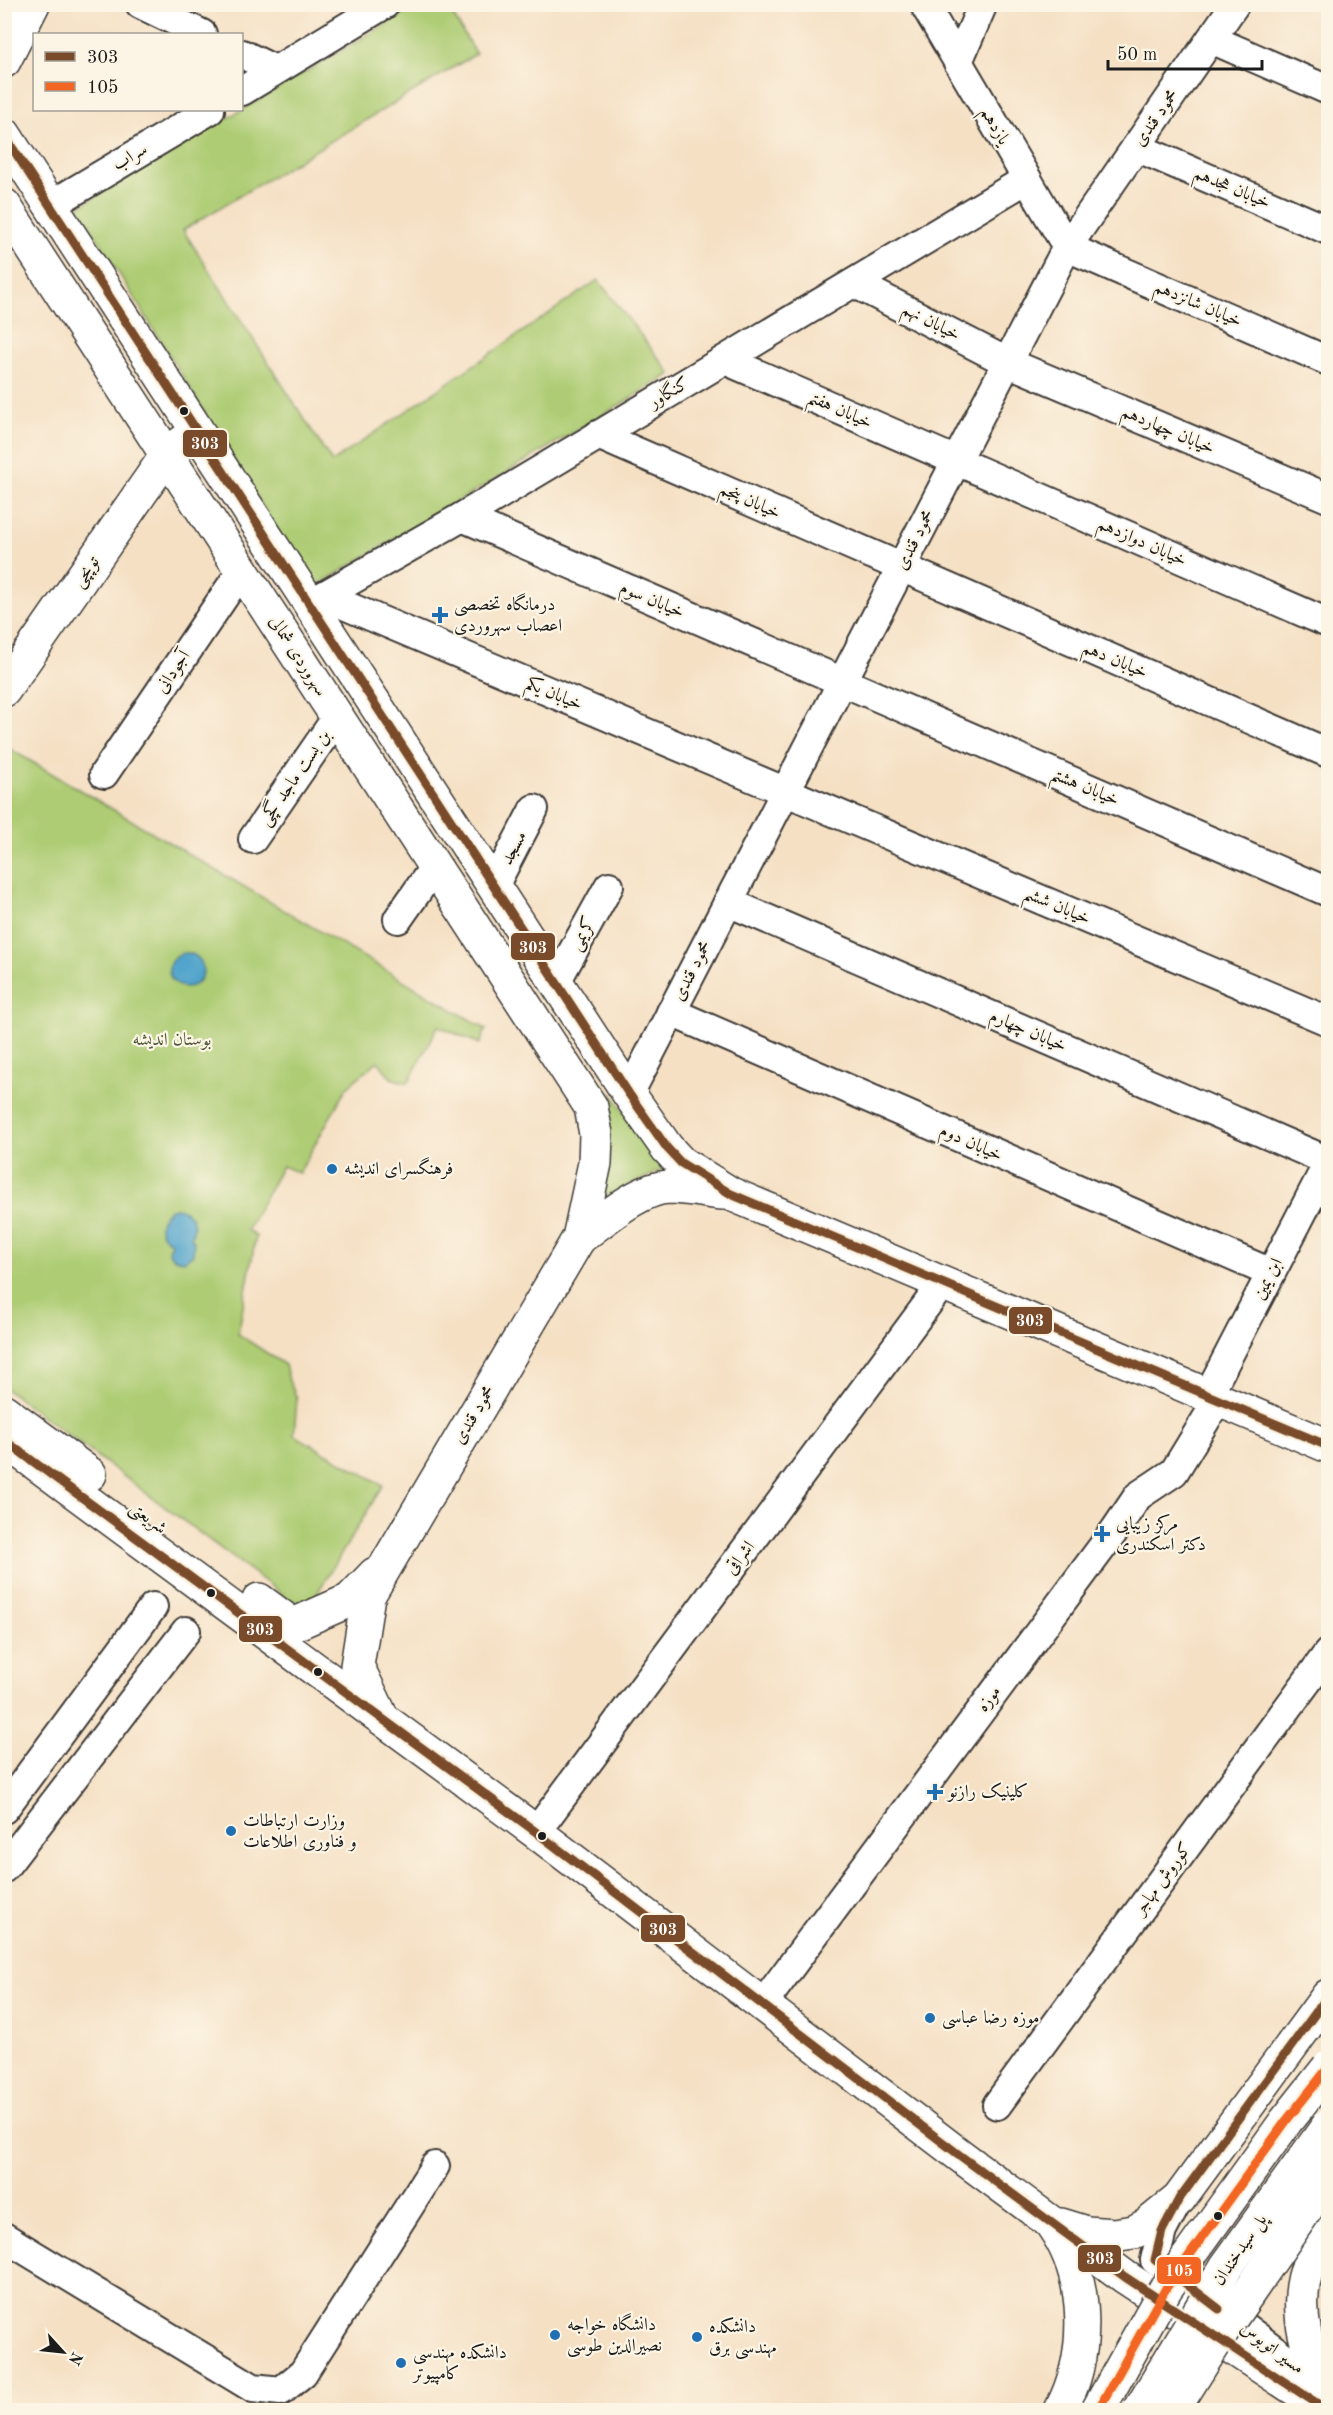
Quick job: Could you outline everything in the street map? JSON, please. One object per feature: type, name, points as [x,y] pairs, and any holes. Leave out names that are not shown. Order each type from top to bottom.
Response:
[{"type":"main road","points":[[4,61],[33,4]]},
{"type":"main road","points":[[4,134],[197,431],[317,600],[494,886],[629,1094],[667,1148],[681,1163],[731,1194],[1329,1446]]},
{"type":"main road","points":[[5,205],[44,195]]},
{"type":"main road","name":"سهروردی شمالی","points":[[5,205],[591,1107],[596,1134],[595,1163],[579,1238]]},
{"type":"main road","name":"توپچی","points":[[4,690],[167,455],[197,431]]},
{"type":"main road","points":[[579,1238],[626,1204],[652,1190],[669,1187],[731,1194]]},
{"type":"main road","name":"محمود قندی","points":[[382,1718],[357,1666],[368,1596],[579,1238]]},
{"type":"main road","name":"شریعتی","points":[[4,1411],[292,1625]]},
{"type":"main road","name":"شریعتی","points":[[4,1440],[536,1832],[1125,2277],[1327,2410]]},
{"type":"main road","name":"محمود قندی","points":[[292,1625],[350,1600],[386,1562]]},
{"type":"main road","points":[[1051,2222],[1087,2233],[1113,2235],[1134,2232],[1147,2225],[1179,2199],[1329,1996]]},
{"type":"main road","points":[[1098,2410],[1166,2288],[1286,2121],[1329,2068]]},
{"type":"main road","name":"پل سیدخندان","points":[[1140,2410],[1227,2267],[1304,2157],[1329,2126]]},
{"type":"main road","points":[[1173,2410],[1225,2327],[1329,2177]]},
{"type":"main road","points":[[1051,2222],[1066,2245],[1080,2302],[1082,2321],[1076,2369],[1061,2410]]},
{"type":"main road","points":[[1329,2228],[1317,2244],[1304,2273],[1302,2303],[1305,2334],[1329,2384]]},
{"type":"street","points":[[140,4],[200,33]]},
{"type":"street","points":[[243,90],[385,4]]},
{"type":"street","name":"یازدهم","points":[[924,4],[1067,247]]},
{"type":"street","points":[[958,62],[983,4]]},
{"type":"street","name":"محمود قندی","points":[[629,1094],[1067,247],[1235,4]]},
{"type":"street","points":[[1211,39],[1329,90]]},
{"type":"street","points":[[243,54],[275,70]]},
{"type":"street","name":"سراب","points":[[44,195],[208,111]]},
{"type":"street","name":"خیابان هجدهم","points":[[1136,147],[1329,230]]},
{"type":"street","name":"کنگاور","points":[[317,600],[462,517],[1027,179]]},
{"type":"street","name":"خیابان شانزدهم","points":[[1067,247],[1329,361]]},
{"type":"street","name":"خیابان نهم","points":[[854,283],[1007,362]]},
{"type":"street","name":"خیابان هفتم","points":[[725,360],[956,461]]},
{"type":"street","name":"خیابان چهاردهم","points":[[1007,362],[1329,498]]},
{"type":"street","name":"خیابان پنجم","points":[[598,435],[901,567]]},
{"type":"street","name":"خیابان دوازدهم","points":[[956,461],[1329,623]]},
{"type":"street","name":"خیابان سوم","points":[[462,517],[842,682]]},
{"type":"street","name":"خیابان دهم","points":[[901,567],[1329,753]]},
{"type":"street","name":"آجودانی","points":[[104,774],[242,570]]},
{"type":"street","name":"خیابان یکم","points":[[317,600],[785,792]]},
{"type":"street","name":"خیابان هشتم","points":[[842,682],[1329,892]]},
{"type":"street","name":"بن بست ماجد گچی","points":[[253,839],[337,717]]},
{"type":"street","name":"خیابان ششم","points":[[785,792],[1329,1021]]},
{"type":"street","name":"مسجد","points":[[494,886],[534,809]]},
{"type":"street","points":[[398,919],[435,866]]},
{"type":"street","name":"کریمی","points":[[556,982],[609,886]]},
{"type":"street","name":"خیابان چهارم","points":[[728,902],[1329,1162]]},
{"type":"street","name":"خیابان دوم","points":[[671,1012],[1271,1273]]},
{"type":"street","name":"ابن یمین","points":[[1213,1398],[1271,1273],[1329,1162]]},
{"type":"street","name":"اشراقی","points":[[536,1832],[943,1283]]},
{"type":"street","name":"موزه","points":[[763,2004],[1138,1496],[1174,1472],[1213,1398]]},
{"type":"street","points":[[4,1809],[153,1607]]},
{"type":"street","points":[[7,1861],[186,1631]]},
{"type":"street","name":"کوروش مهاجر","points":[[997,2105],[1329,1653]]},
{"type":"street","points":[[4,2237],[253,2388],[281,2391],[303,2373],[435,2166]]},
{"type":"street","name":"مسیر اتوبوس","points":[[1179,2199],[1162,2231],[1155,2260],[1329,2390]]},
{"type":"green space","points":[[418,5],[447,5],[476,54],[183,230],[332,462],[598,280],[671,374],[313,588],[78,207]]},
{"type":"green space","name":"بوستان اندیشه","points":[[5,746],[486,1029],[480,1044],[438,1026],[408,1083],[391,1078],[378,1061],[347,1087],[299,1173],[282,1166],[247,1230],[256,1236],[238,1334],[285,1365],[297,1398],[294,1435],[383,1485],[306,1612],[5,1388]]},
{"type":"green space","points":[[612,1094],[663,1170],[601,1198]]},
{"type":"water","points":[[186,953],[198,958],[203,970],[198,982],[186,987],[174,982],[169,970],[174,958]]},
{"type":"water","points":[[175,1208],[189,1214],[194,1227],[191,1237],[194,1242],[193,1254],[184,1261],[172,1257],[169,1252],[171,1242],[165,1238],[160,1229],[161,1219],[169,1210]]},
{"type":"transit line","name":"303","points":[[4,135],[629,1094],[667,1148],[681,1163],[731,1194],[1328,1446]]},
{"type":"transit line","name":"303","points":[[4,1440],[536,1832],[962,2157],[1125,2277],[1327,2410]]},
{"type":"transit line","name":"303","points":[[1219,2309],[1155,2260],[1162,2231],[1179,2199],[1328,1996]]},
{"type":"transit line","name":"105","points":[[1098,2410],[1166,2288],[1286,2121],[1328,2068]]},
{"type":"place","name":"درمانگاه تخصصی اعصاب سهروردی","points":[[440,615]]},
{"type":"place","name":"فرهنگسرای اندیشه","points":[[332,1169]]},
{"type":"place","name":"مرکز زیبایی دکتر اسکندری","points":[[1102,1534]]},
{"type":"place","name":"کلینیک رازنو","points":[[935,1792]]},
{"type":"place","name":"وزارت ارتباطات و فناوری اطلاعات","points":[[231,1831]]},
{"type":"place","name":"موزه رضا عباسی","points":[[930,2018]]},
{"type":"place","name":"دانشگاه خواجه نصیرالدین طوسی","points":[[555,2335]]},
{"type":"place","name":"دانشکده مهندسی برق","points":[[697,2337]]},
{"type":"place","name":"دانشکده مهندسی کامپیوتر","points":[[401,2363]]}]
